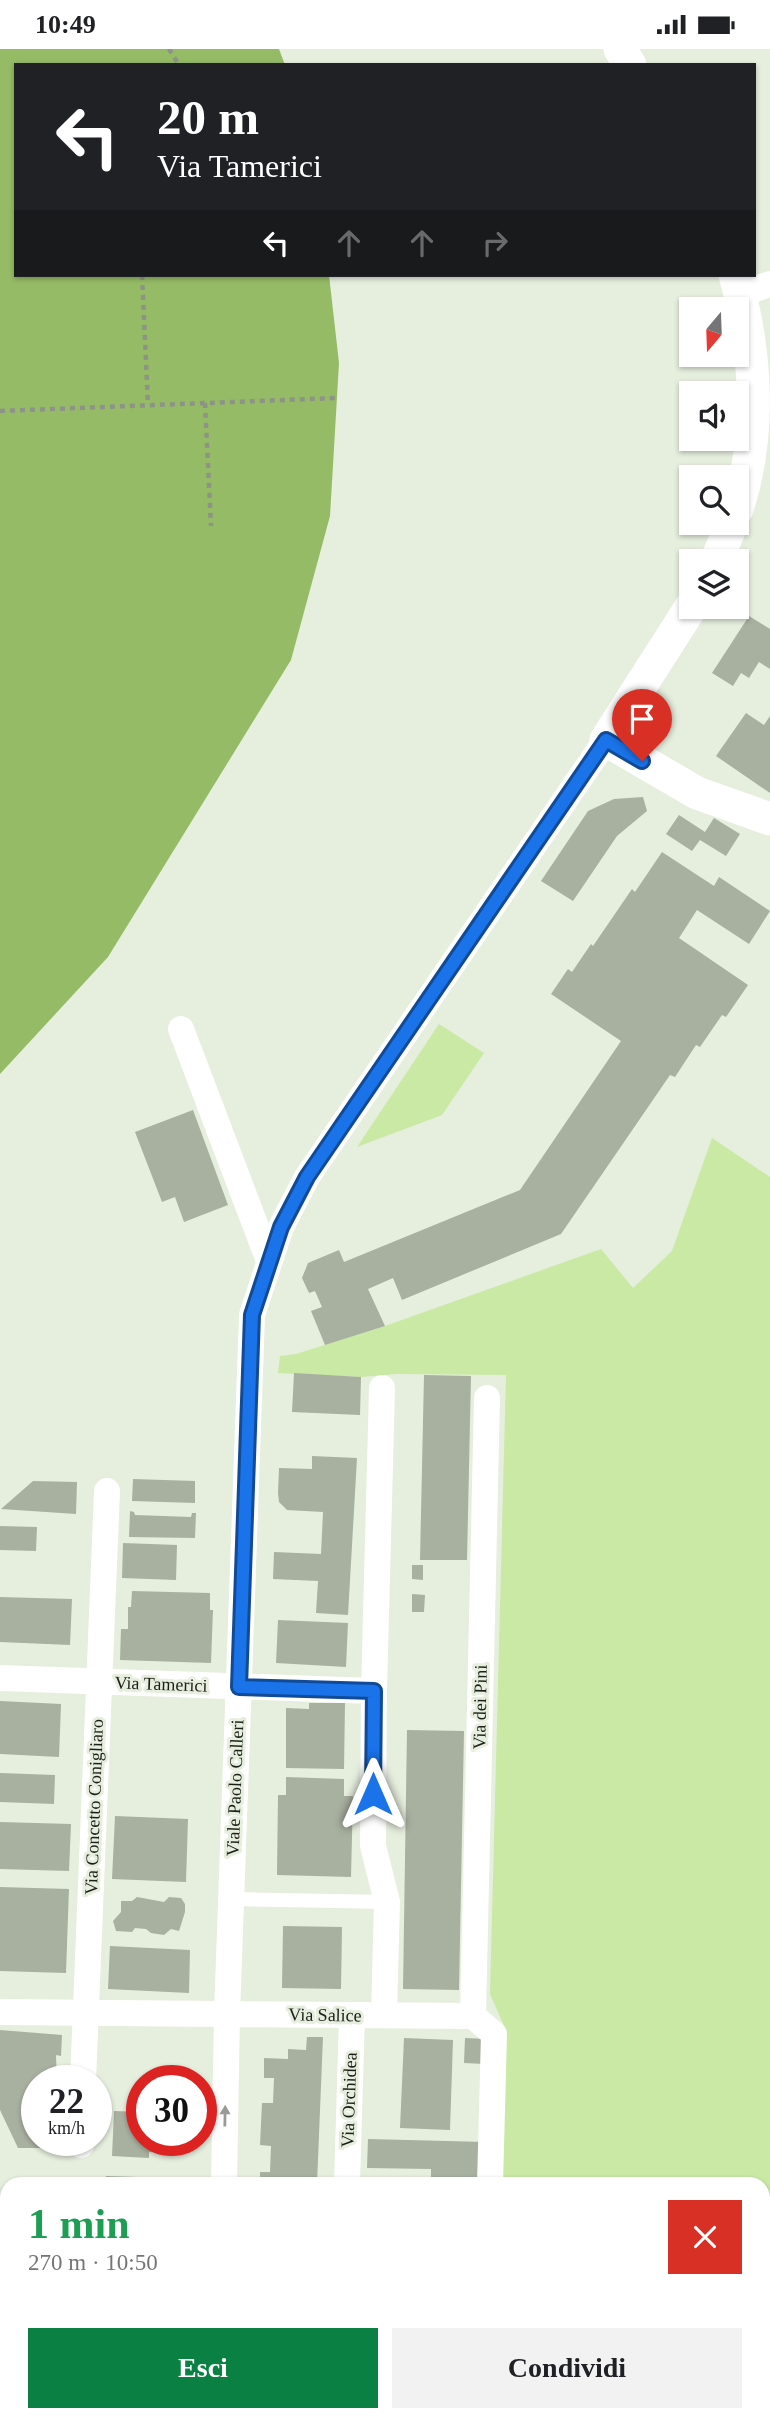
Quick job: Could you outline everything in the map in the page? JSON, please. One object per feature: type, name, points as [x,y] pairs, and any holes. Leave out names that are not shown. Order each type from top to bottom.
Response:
[{"type":"street","points":[[748,284],[749,350],[762,393],[754,409],[748,465]]},
{"type":"street","points":[[683,619],[606,740],[697,793],[770,819]]},
{"type":"street","name":"Viale Paolo Calleri","points":[[224,2177],[252,1315],[281,1227],[307,1177],[606,740]]},
{"type":"street","points":[[181,1029],[269,1261]]},
{"type":"street","points":[[382,1388],[373,1846],[387,1902],[384,2015]]},
{"type":"street","name":"Via dei Pini","points":[[473,2017],[487,1398]]},
{"type":"street","name":"Via Concetto Conigliaro","points":[[84,2065],[107,1491]]},
{"type":"street","name":"Via Tamerici","points":[[0,1678],[374,1691]]},
{"type":"street","name":"Via Salice","points":[[0,2011],[473,2017]]},
{"type":"street","name":"Via Orchidea","points":[[346,2177],[352,2015]]},
{"type":"street","points":[[473,2017],[494,2034],[490,2177]]},
{"type":"lane","points":[[232,1899],[387,1902]]},
{"type":"path","points":[[142,277],[148,405]]},
{"type":"path","points":[[0,411],[335,398]]},
{"type":"path","points":[[205,403],[211,526]]},
{"type":"shaded area","points":[[0,49],[279,49],[284,63],[14,63],[14,277],[329,277],[339,363],[330,516],[291,660],[108,957],[0,1074]]},
{"type":"shaded area","points":[[439,1024],[484,1053],[442,1115],[357,1147]]},
{"type":"shaded area","points":[[712,1138],[770,1177],[770,2177],[497,2177],[505,2028],[490,1994],[506,1375],[397,1374],[361,1377],[278,1373],[280,1356],[296,1354],[385,1326],[601,1249],[633,1288],[672,1251]]},
{"type":"building","points":[[749,616],[770,629],[770,669],[759,662],[749,678],[741,673],[733,686],[712,673]]},
{"type":"building","points":[[746,713],[764,725],[770,716],[770,793],[716,756]]},
{"type":"building","points":[[643,797],[647,811],[617,836],[573,901],[541,881],[588,811],[614,799]]},
{"type":"building","points":[[679,815],[705,832],[714,818],[740,834],[726,856],[700,840],[692,851],[666,834]]},
{"type":"building","points":[[662,852],[714,886],[719,877],[770,911],[749,944],[697,910],[679,938],[748,985],[726,1017],[722,1015],[700,1047],[696,1045],[675,1077],[670,1075],[561,1234],[402,1300],[393,1278],[368,1289],[385,1326],[325,1345],[311,1311],[322,1307],[315,1291],[309,1293],[302,1278],[308,1263],[339,1250],[344,1262],[520,1190],[621,1041],[551,994],[568,969],[572,972],[591,944],[593,946],[632,889],[635,892]]},
{"type":"building","points":[[193,1110],[228,1205],[184,1222],[175,1197],[162,1202],[135,1132]]},
{"type":"building","points":[[294,1373],[361,1377],[360,1415],[292,1412]]},
{"type":"building","points":[[424,1375],[471,1376],[467,1560],[420,1560]]},
{"type":"building","points":[[312,1456],[357,1458],[348,1615],[316,1613],[318,1581],[273,1579],[274,1552],[321,1554],[323,1512],[287,1510],[279,1502],[278,1493],[279,1468],[312,1469]]},
{"type":"building","points":[[133,1479],[195,1481],[195,1503],[132,1501]]},
{"type":"building","points":[[33,1481],[77,1482],[76,1514],[1,1509]]},
{"type":"building","points":[[130,1511],[135,1515],[191,1517],[192,1513],[196,1513],[195,1538],[129,1537]]},
{"type":"building","points":[[0,1526],[37,1527],[36,1551],[0,1550]]},
{"type":"building","points":[[123,1543],[177,1545],[176,1580],[122,1578]]},
{"type":"building","points":[[412,1565],[423,1565],[423,1580],[412,1579]]},
{"type":"building","points":[[132,1591],[210,1593],[210,1610],[213,1610],[211,1663],[120,1660],[121,1629],[128,1629],[128,1607],[131,1607]]},
{"type":"building","points":[[412,1594],[425,1595],[424,1612],[412,1612]]},
{"type":"building","points":[[0,1597],[72,1599],[70,1645],[0,1642]]},
{"type":"building","points":[[278,1620],[348,1623],[346,1667],[276,1663]]},
{"type":"building","points":[[0,1701],[61,1704],[59,1757],[0,1754]]},
{"type":"building","points":[[309,1703],[345,1703],[344,1769],[286,1768],[286,1708],[309,1709]]},
{"type":"building","points":[[407,1730],[464,1731],[459,1990],[403,1989]]},
{"type":"building","points":[[0,1773],[55,1775],[54,1804],[0,1802]]},
{"type":"building","points":[[286,1777],[344,1779],[344,1796],[353,1796],[351,1877],[277,1875],[278,1795],[286,1795]]},
{"type":"building","points":[[115,1816],[188,1819],[186,1882],[112,1879]]},
{"type":"building","points":[[0,1822],[71,1824],[69,1871],[0,1869]]},
{"type":"building","points":[[0,1887],[69,1889],[66,1973],[0,1971]]},
{"type":"building","points":[[137,1897],[164,1902],[169,1897],[181,1898],[185,1904],[185,1912],[179,1931],[171,1929],[164,1935],[135,1928],[132,1932],[116,1931],[113,1921],[121,1912],[121,1901],[132,1901]]},
{"type":"building","points":[[283,1926],[342,1927],[341,1989],[282,1988]]},
{"type":"building","points":[[110,1946],[190,1950],[189,1993],[108,1989]]},
{"type":"building","points":[[0,2030],[62,2035],[61,2056],[56,2055],[56,2065],[21,2065],[21,2148],[18,2148],[0,2110]]},
{"type":"building","points":[[307,2037],[323,2037],[317,2177],[260,2177],[260,2172],[270,2172],[271,2146],[260,2145],[262,2103],[273,2103],[274,2078],[264,2078],[264,2058],[288,2059],[288,2049],[306,2050]]},
{"type":"building","points":[[404,2038],[453,2040],[450,2130],[400,2128]]},
{"type":"building","points":[[465,2038],[487,2039],[485,2064],[464,2063]]},
{"type":"building","points":[[114,2111],[126,2111],[126,2156],[149,2158],[112,2156]]},
{"type":"building","points":[[368,2139],[486,2142],[485,2177],[431,2177],[431,2169],[367,2168]]},
{"type":"route","points":[[373,1794],[374,1691],[239,1687],[252,1315],[281,1227],[307,1177],[606,740],[642,761]]}]
